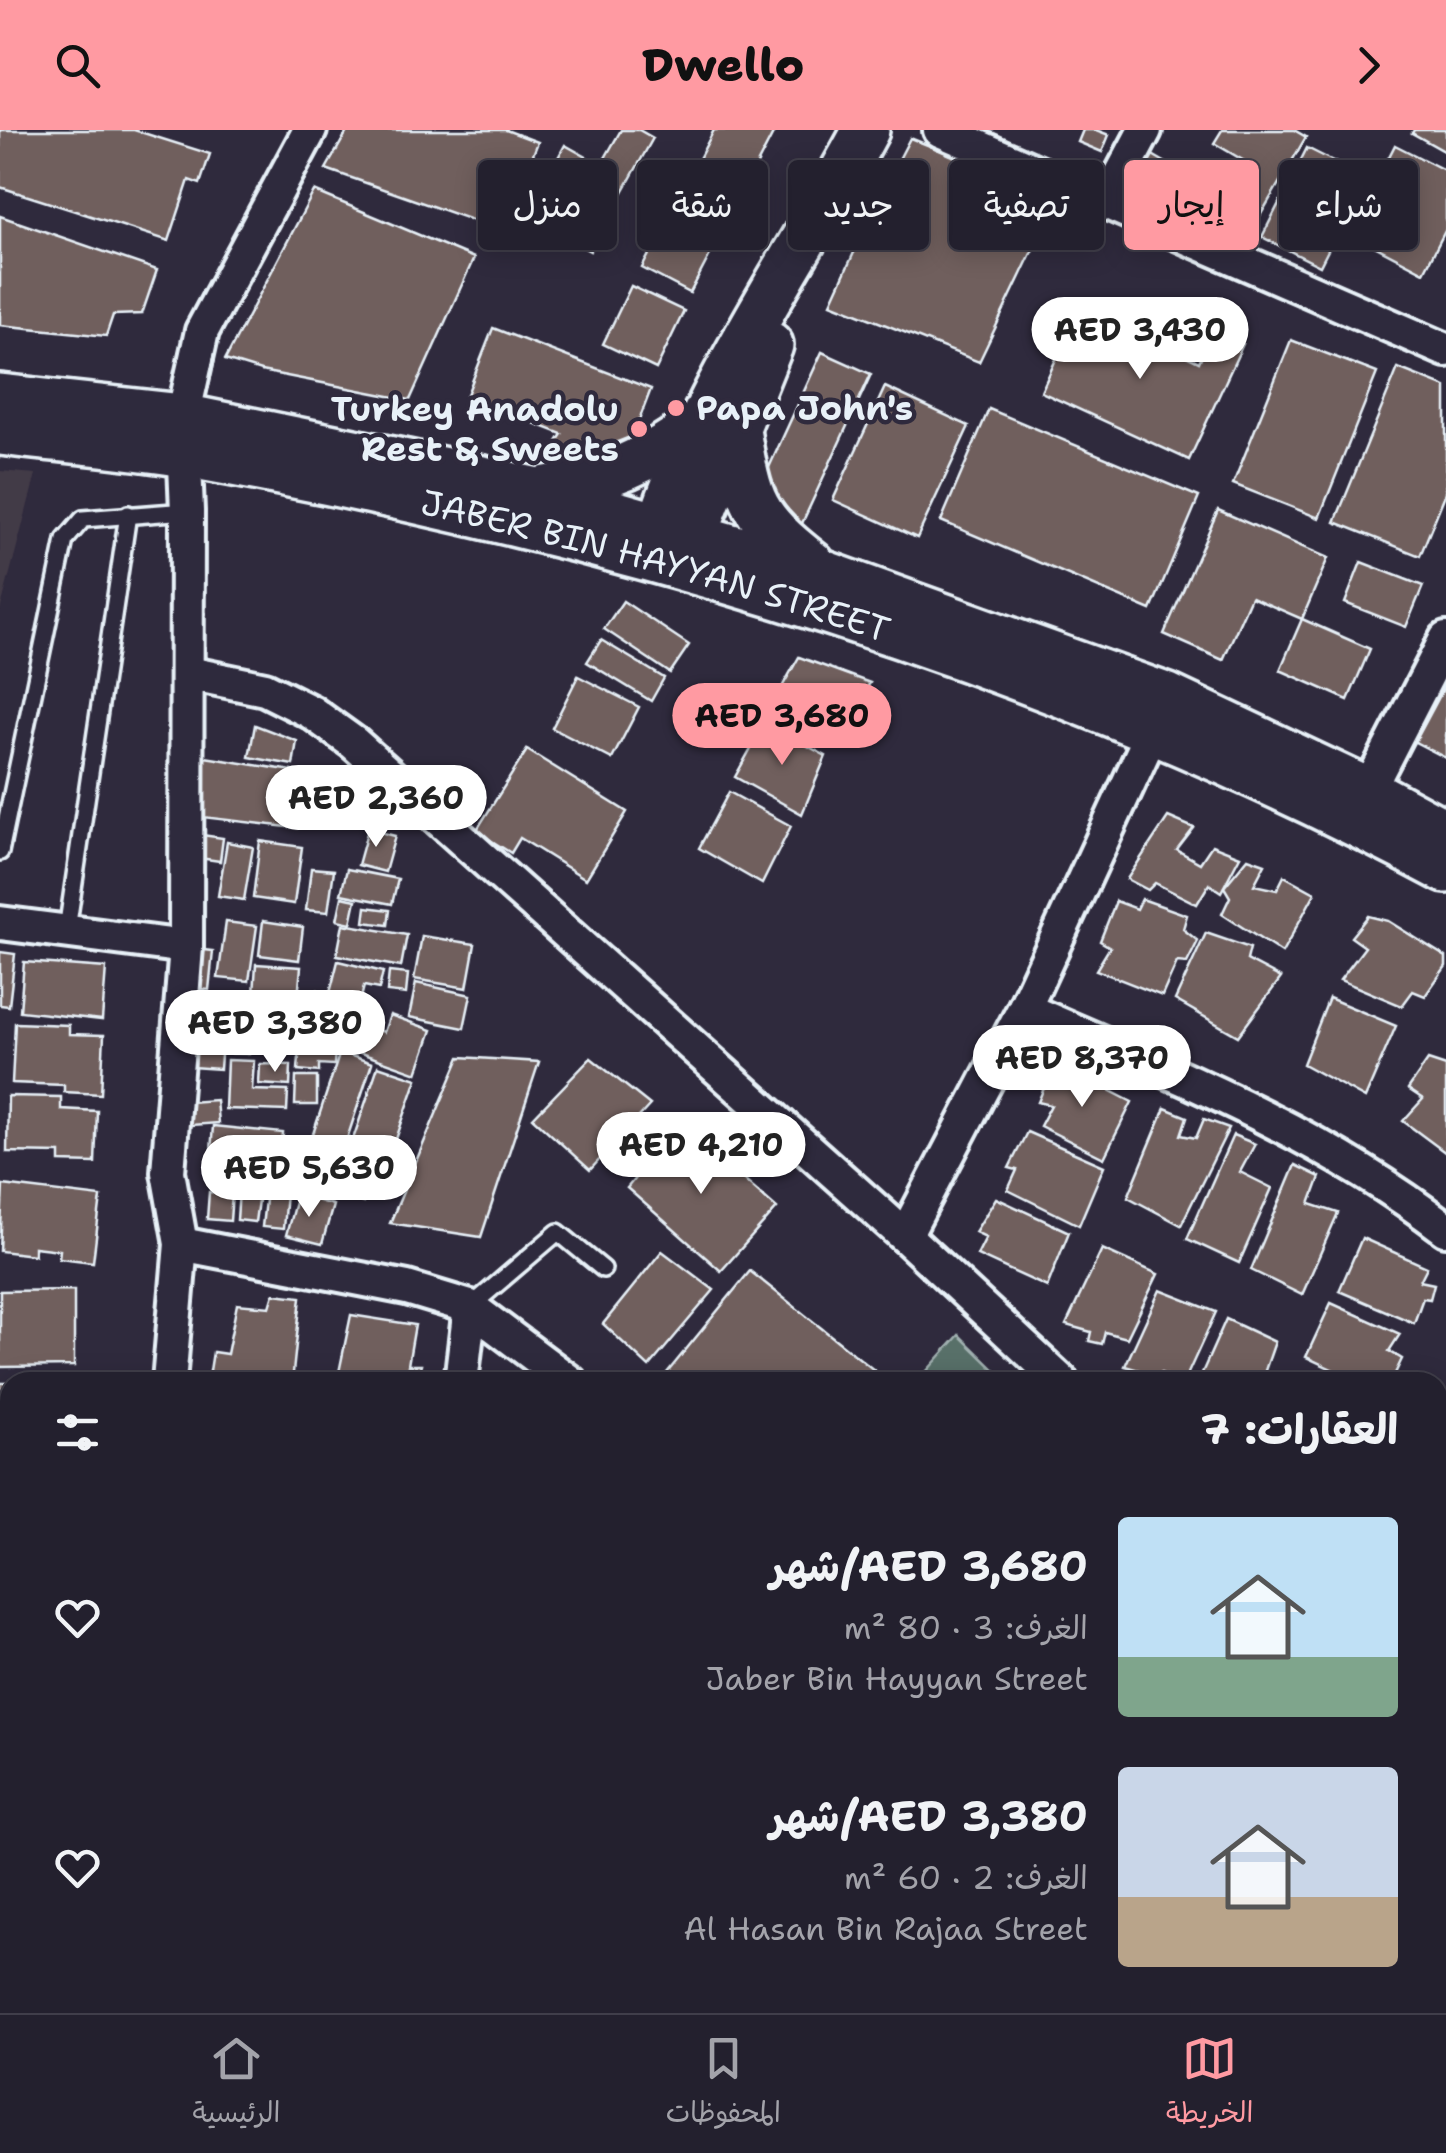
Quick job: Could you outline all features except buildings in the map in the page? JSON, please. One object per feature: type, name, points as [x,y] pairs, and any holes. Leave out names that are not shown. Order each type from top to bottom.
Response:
[{"type":"street","points":[[170,1372],[181,1244],[168,1172],[186,947],[185,436],[202,331],[310,130]]},
{"type":"street","points":[[671,547],[720,425],[819,217],[866,130]]},
{"type":"street","points":[[940,130],[1446,350]]},
{"type":"street","points":[[1106,203],[1145,130]]},
{"type":"street","name":"JABER BIN HAYYAN STREET","points":[[0,397],[185,436],[538,491],[671,547],[720,577],[1161,713]]},
{"type":"street","points":[[538,491],[586,483],[630,468],[680,439],[720,425]]},
{"type":"street","points":[[720,425],[760,518],[825,574]]},
{"type":"street","name":"JABER BIN HAYYAN STREET","points":[[0,432],[185,436],[438,507],[825,574],[1161,713],[1361,806],[1446,832]]},
{"type":"street","points":[[1361,806],[1446,638]]},
{"type":"street","points":[[188,673],[265,689],[311,712],[354,742],[1051,1372]]},
{"type":"street","points":[[905,1236],[1024,1009],[1161,713]]},
{"type":"street","name":"JABER BIN HAYYAN STREET","points":[[1361,806],[1446,870]]},
{"type":"street","points":[[0,924],[186,947]]},
{"type":"street","points":[[1024,1009],[1302,1135],[1446,1229]]},
{"type":"street","points":[[181,1244],[408,1288],[470,1308],[556,1372]]},
{"type":"street","points":[[462,1372],[470,1308]]},
{"type":"lane","points":[[0,852],[65,540],[82,519],[187,511]]},
{"type":"lane","points":[[67,930],[128,514]]},
{"type":"lane","points":[[470,1308],[558,1232],[602,1269]]},
{"type":"shaded area","points":[[0,471],[36,474],[0,611]]},
{"type":"green space","points":[[959,1335],[997,1372],[926,1372]]},
{"type":"place","name":"Papa John's","points":[[676,408]]},
{"type":"place","name":"Turkey Anadolu Rest & Sweets","points":[[639,429]]}]
